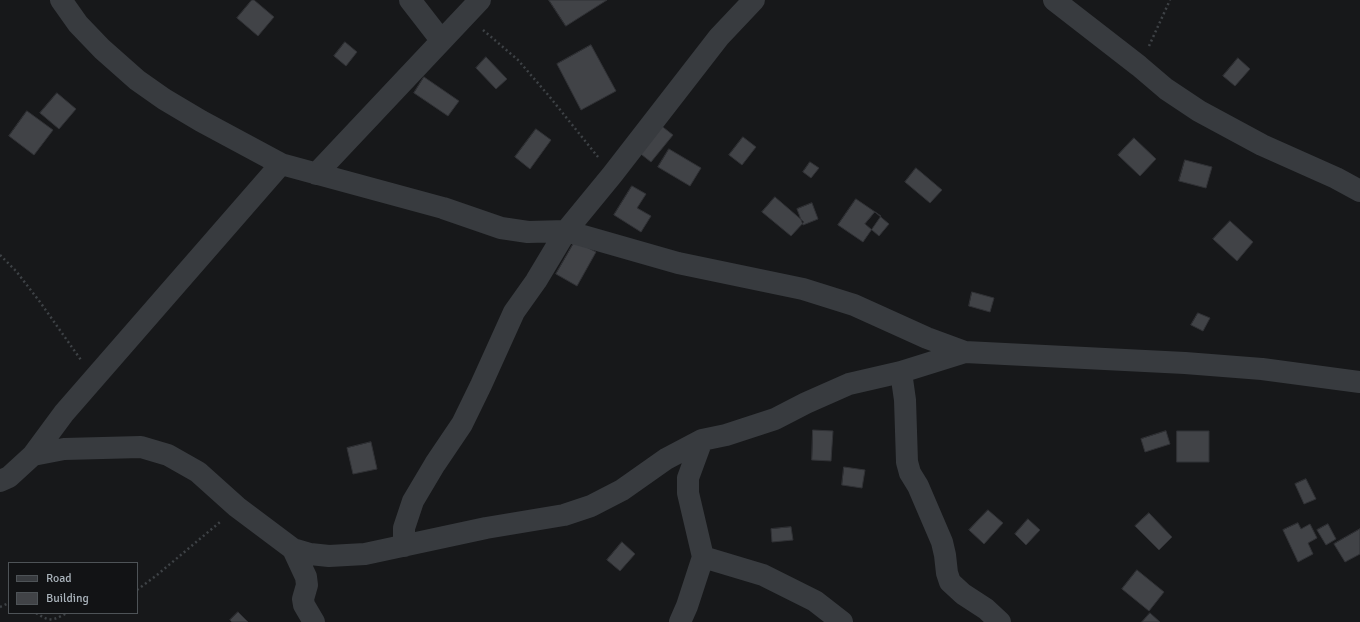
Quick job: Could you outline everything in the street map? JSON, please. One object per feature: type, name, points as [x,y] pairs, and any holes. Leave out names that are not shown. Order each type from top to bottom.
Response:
[{"type":"street","points":[[62,0],[78,24],[102,49],[137,80],[164,99],[280,164],[443,208],[501,228],[528,232],[566,231],[678,263],[803,289],[854,305],[927,338],[965,352],[1254,368],[1360,382]]},
{"type":"street","points":[[410,0],[441,40]]},
{"type":"street","points":[[316,174],[480,0]]},
{"type":"street","points":[[404,546],[404,528],[413,501],[435,464],[462,424],[482,385],[514,312],[536,281],[566,231],[612,175],[719,36],[754,0]]},
{"type":"street","points":[[1054,0],[1139,66],[1166,89],[1199,111],[1262,145],[1336,178],[1360,191]]},
{"type":"street","points":[[0,481],[9,477],[33,455],[64,414],[280,164]]},
{"type":"street","points":[[33,455],[64,449],[141,447],[168,455],[198,472],[237,507],[293,549],[310,554],[329,556],[365,554],[486,528],[564,515],[591,506],[622,490],[666,459],[702,440],[726,435],[775,419],[806,403],[849,384],[901,372],[965,352]]},
{"type":"street","points":[[901,372],[905,400],[907,462],[910,473],[918,486],[942,542],[950,582],[963,594],[986,609],[1000,622]]},
{"type":"street","points":[[680,622],[687,606],[703,557],[688,493],[688,478],[702,440]]},
{"type":"street","points":[[293,549],[306,577],[307,584],[303,599],[304,605],[314,622]]},
{"type":"street","points":[[703,557],[769,578],[815,601],[842,622]]},
{"type":"path","points":[[1139,66],[1170,0]]},
{"type":"path","points":[[466,16],[518,60],[549,96],[612,175]]},
{"type":"path","points":[[0,255],[16,271],[40,302],[95,379]]},
{"type":"path","points":[[138,589],[237,507]]},
{"type":"path","points":[[37,614],[43,620],[48,622],[65,614]]},
{"type":"building","points":[[252,0],[254,0],[274,17],[258,36],[237,18]]},
{"type":"building","points":[[549,0],[607,0],[566,26]]},
{"type":"building","points":[[345,42],[357,52],[346,66],[334,56]]},
{"type":"building","points":[[591,45],[616,91],[581,110],[557,64]]},
{"type":"building","points":[[486,57],[507,79],[496,89],[476,68]]},
{"type":"building","points":[[1238,58],[1250,69],[1235,86],[1223,76]]},
{"type":"building","points":[[424,77],[459,101],[448,116],[414,93]]},
{"type":"building","points":[[57,93],[76,109],[59,129],[40,113]]},
{"type":"building","points":[[27,111],[53,130],[34,155],[9,136]]},
{"type":"building","points":[[659,124],[673,135],[651,162],[637,151]]},
{"type":"building","points":[[536,129],[551,140],[530,169],[515,157]]},
{"type":"building","points":[[743,137],[756,147],[742,165],[729,155]]},
{"type":"building","points":[[1134,138],[1156,159],[1140,176],[1118,155]]},
{"type":"building","points":[[669,149],[701,168],[690,186],[658,167]]},
{"type":"building","points":[[1185,160],[1212,167],[1206,188],[1179,181]]},
{"type":"building","points":[[810,162],[819,168],[811,178],[803,172]]},
{"type":"building","points":[[916,168],[942,190],[930,203],[905,182]]},
{"type":"building","points":[[632,186],[646,194],[637,208],[651,216],[641,232],[614,215]]},
{"type":"building","points":[[775,197],[804,222],[791,236],[762,212]]},
{"type":"building","points":[[856,199],[881,216],[863,242],[838,225]]},
{"type":"building","points":[[812,203],[818,219],[803,225],[797,209]]},
{"type":"building","points":[[875,212],[889,224],[879,236],[865,224]]},
{"type":"building","points":[[1230,221],[1253,242],[1237,261],[1213,239]]},
{"type":"building","points":[[575,241],[596,252],[577,286],[556,274]]},
{"type":"building","points":[[972,292],[994,298],[990,312],[969,306]]},
{"type":"building","points":[[1198,313],[1210,318],[1203,331],[1191,325]]},
{"type":"building","points":[[813,430],[833,431],[831,461],[812,460]]},
{"type":"building","points":[[1166,431],[1170,444],[1145,452],[1141,439]]},
{"type":"building","points":[[1177,431],[1209,431],[1209,462],[1177,462]]},
{"type":"building","points":[[371,442],[377,469],[353,474],[347,448]]},
{"type":"building","points":[[844,467],[865,470],[862,488],[842,485]]},
{"type":"building","points":[[1306,479],[1316,499],[1304,504],[1295,484]]},
{"type":"building","points":[[988,510],[1003,523],[984,544],[969,530]]},
{"type":"building","points":[[1149,513],[1172,537],[1159,550],[1135,526]]},
{"type":"building","points":[[1028,519],[1040,530],[1026,545],[1015,534]]},
{"type":"building","points":[[1298,523],[1301,529],[1310,524],[1317,538],[1308,543],[1313,554],[1298,562],[1283,530]]},
{"type":"building","points":[[1328,524],[1336,539],[1326,545],[1317,530]]},
{"type":"building","points":[[791,527],[793,540],[772,542],[771,529]]},
{"type":"building","points":[[1360,529],[1360,554],[1345,562],[1334,544]]},
{"type":"building","points":[[622,542],[635,554],[620,571],[607,560]]},
{"type":"building","points":[[1137,570],[1164,592],[1149,611],[1122,589]]},
{"type":"building","points":[[238,612],[248,622],[232,622],[230,620]]},
{"type":"building","points":[[1150,613],[1160,622],[1142,622]]}]
